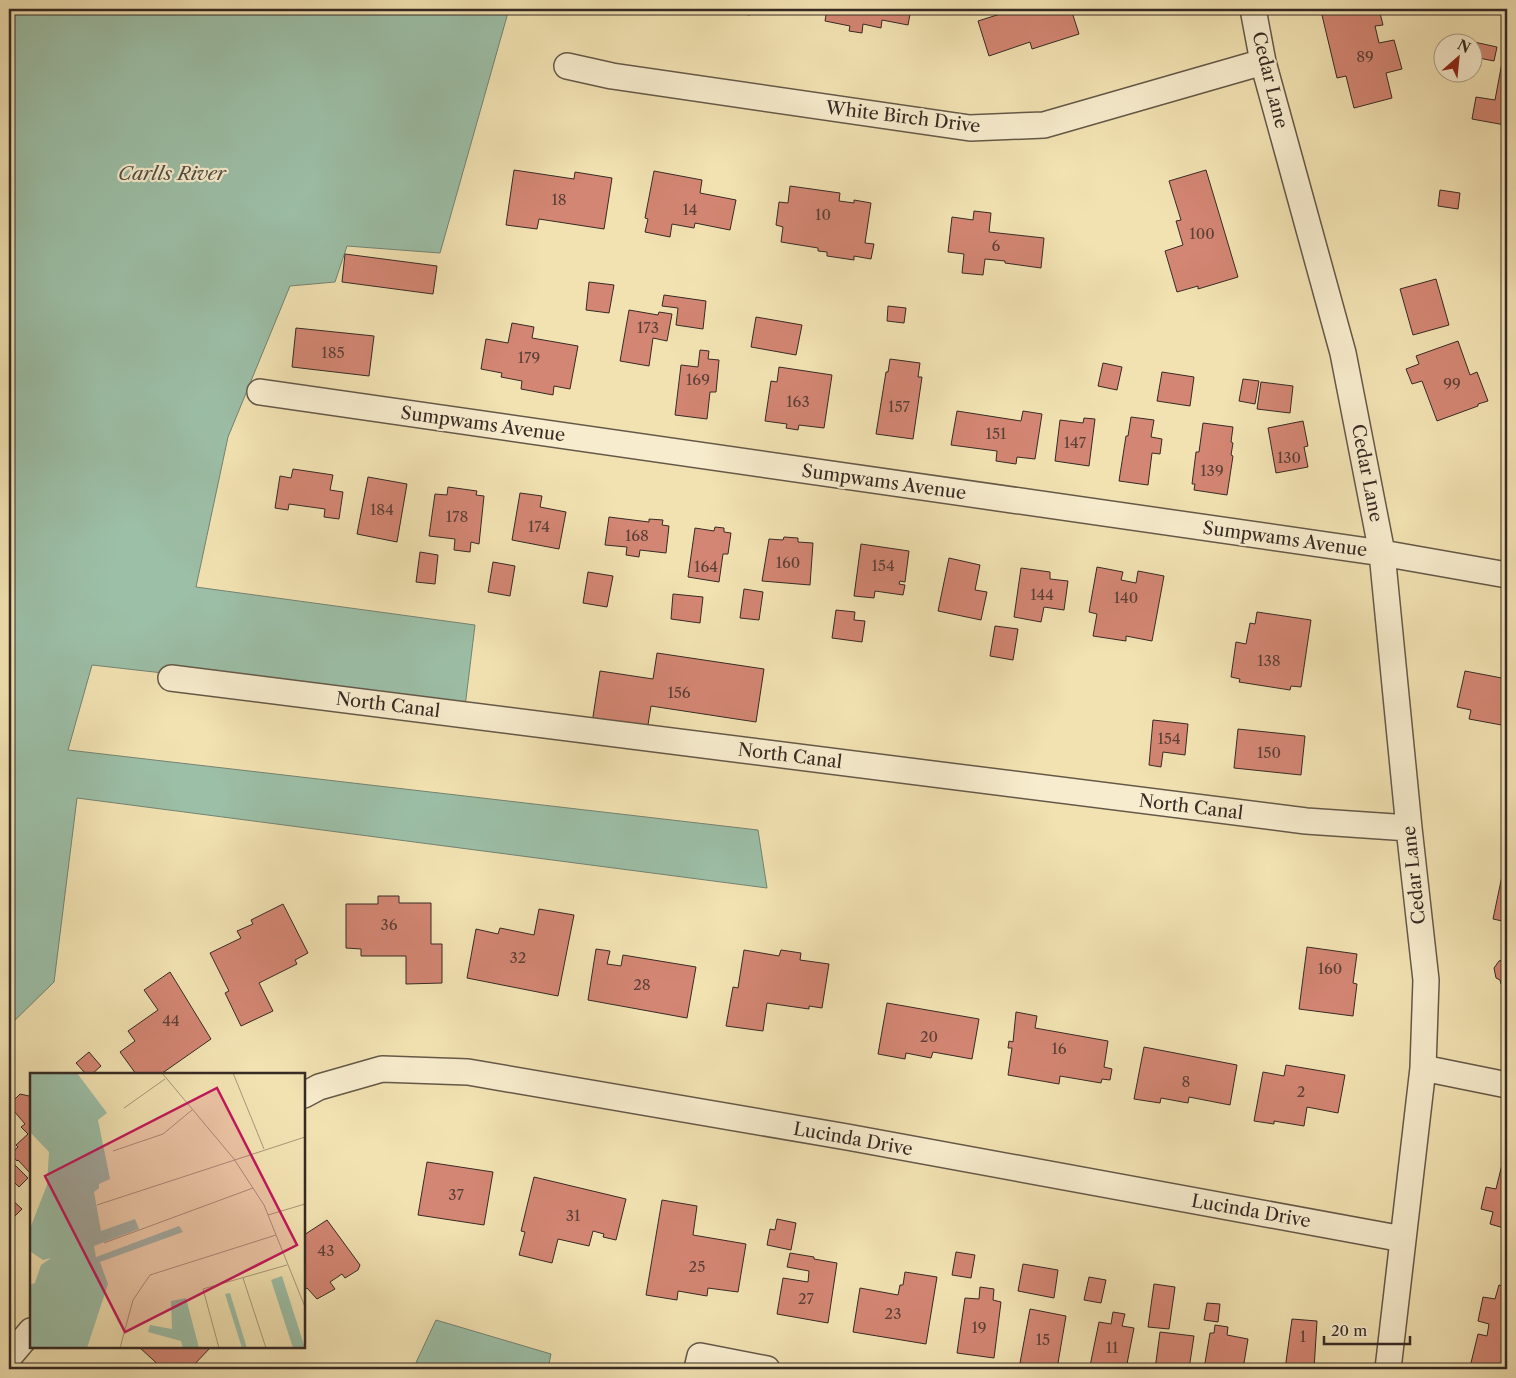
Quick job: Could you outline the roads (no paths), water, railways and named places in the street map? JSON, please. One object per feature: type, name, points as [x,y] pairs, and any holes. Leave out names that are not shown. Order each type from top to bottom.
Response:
[{"type":"street","name":"Cedar Lane","points":[[1253,9],[1263,62],[1343,353],[1382,554],[1426,980],[1423,1068],[1388,1369]]},
{"type":"street","name":"White Birch Drive","points":[[567,66],[612,76],[970,128],[1044,125],[1263,62]]},
{"type":"street","name":"Sumpwams Avenue","points":[[260,392],[1382,554],[1507,575]]},
{"type":"street","name":"North Canal","points":[[171,678],[1306,821],[1409,828]]},
{"type":"street","name":"Lucinda Drive","points":[[305,1094],[319,1087],[382,1068],[468,1072],[847,1137],[1403,1239]]},
{"type":"street","points":[[1423,1068],[1507,1085]]},
{"type":"street","points":[[9,1357],[30,1332]]},
{"type":"street","points":[[698,1362],[767,1369]]},
{"type":"water","name":"Carlls River","points":[[17,9],[509,9],[440,253],[347,246],[335,282],[290,286],[228,437],[196,587],[475,625],[465,707],[92,665],[68,750],[758,830],[767,888],[77,798],[54,982],[9,1026],[9,23]]},
{"type":"water","points":[[436,1320],[551,1354],[548,1369],[413,1369]]}]
